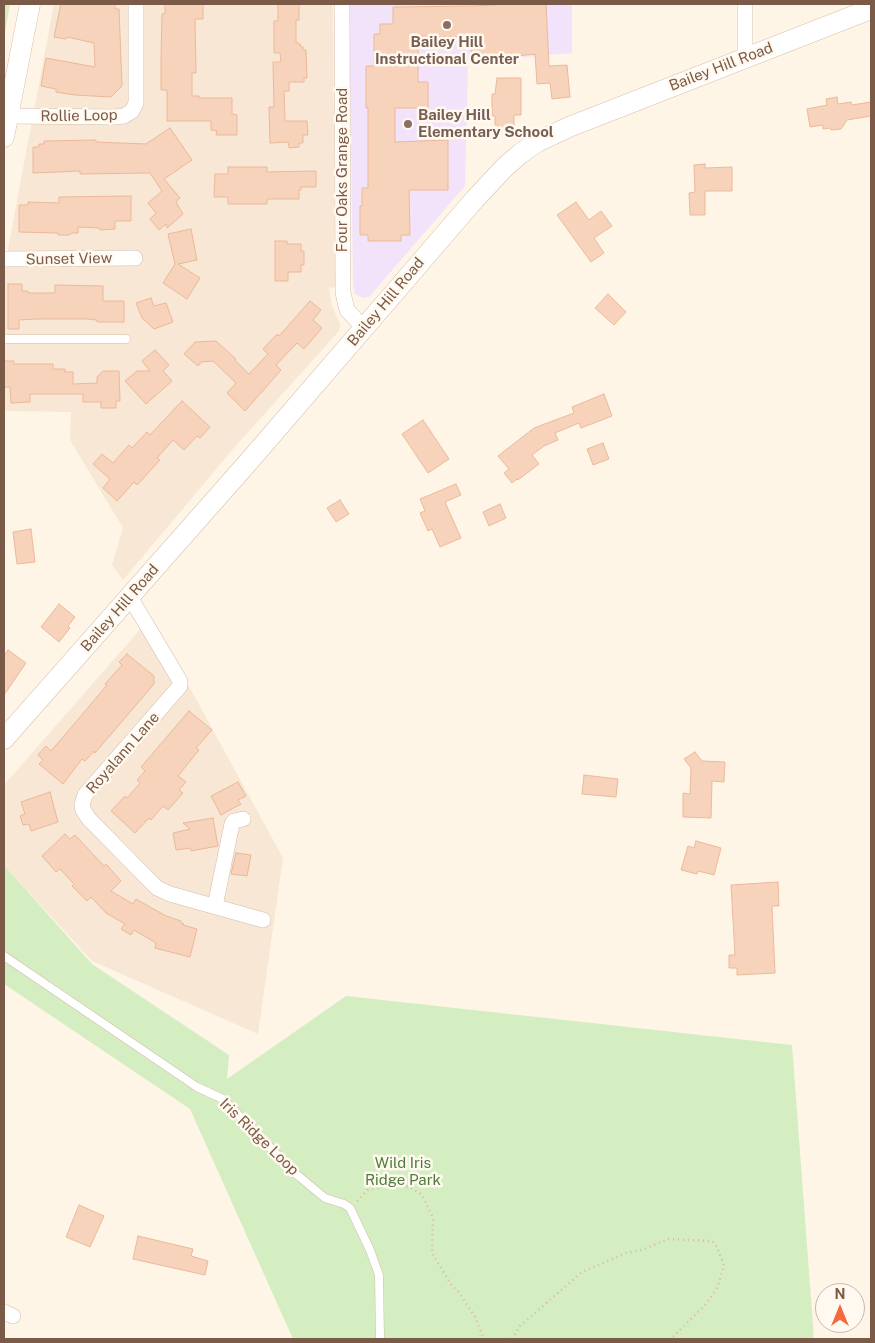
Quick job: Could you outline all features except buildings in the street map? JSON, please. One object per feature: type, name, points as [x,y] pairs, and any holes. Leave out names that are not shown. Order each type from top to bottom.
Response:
[{"type":"main road","points":[[4,137],[30,4]]},
{"type":"main road","name":"Bailey Hill Road","points":[[4,740],[475,199],[520,154],[537,142],[569,127],[871,9]]},
{"type":"street","name":"Rollie Loop","points":[[8,116],[115,117],[124,116],[132,111],[136,103],[136,4]]},
{"type":"street","name":"Four Oaks Grange Road","points":[[342,4],[343,293],[347,310],[364,328]]},
{"type":"street","points":[[745,4],[745,57]]},
{"type":"street","name":"Sunset View","points":[[4,259],[135,258]]},
{"type":"street","name":"Royalann Lane","points":[[130,597],[181,684],[85,796],[79,809],[157,888],[170,894],[263,920]]},
{"type":"street","points":[[215,906],[232,824],[234,821],[243,819]]},
{"type":"lane","points":[[4,339],[126,339]]},
{"type":"lane","name":"Iris Ridge Loop","points":[[4,956],[197,1086],[226,1101],[296,1174],[325,1198],[344,1204]]},
{"type":"lane","points":[[344,1204],[350,1208],[370,1250],[379,1275],[380,1339]]},
{"type":"path","points":[[344,1204],[353,1204],[368,1190],[395,1184],[404,1185],[418,1191],[425,1200],[433,1218],[432,1253],[452,1286],[474,1314],[484,1339]]},
{"type":"path","points":[[512,1339],[520,1326],[582,1272],[626,1253],[642,1250],[668,1239],[712,1241],[717,1247],[724,1265],[717,1288],[706,1304],[671,1339]]},
{"type":"shaded area","points":[[54,4],[333,4],[335,287],[329,288],[332,306],[340,324],[339,331],[233,449],[123,580],[112,565],[123,528],[70,440],[71,412],[4,411],[4,270]]},
{"type":"shaded area","name":"Bailey Hill Elementary School","points":[[349,4],[572,4],[572,53],[468,62],[465,186],[369,297],[363,298],[355,294],[353,285]]},
{"type":"shaded area","points":[[151,617],[283,858],[258,1034],[92,961],[4,865],[4,785]]},
{"type":"green space","points":[[4,4],[10,4],[4,38]]},
{"type":"green space","name":"Wild Iris Ridge Park","points":[[4,865],[92,964],[229,1055],[227,1079],[346,996],[792,1045],[814,1339],[293,1339],[190,1109],[4,984]]},
{"type":"place","name":"Bailey Hill Instructional Center","points":[[447,25]]},
{"type":"place","name":"Bailey Hill Elementary School","points":[[408,124]]}]
